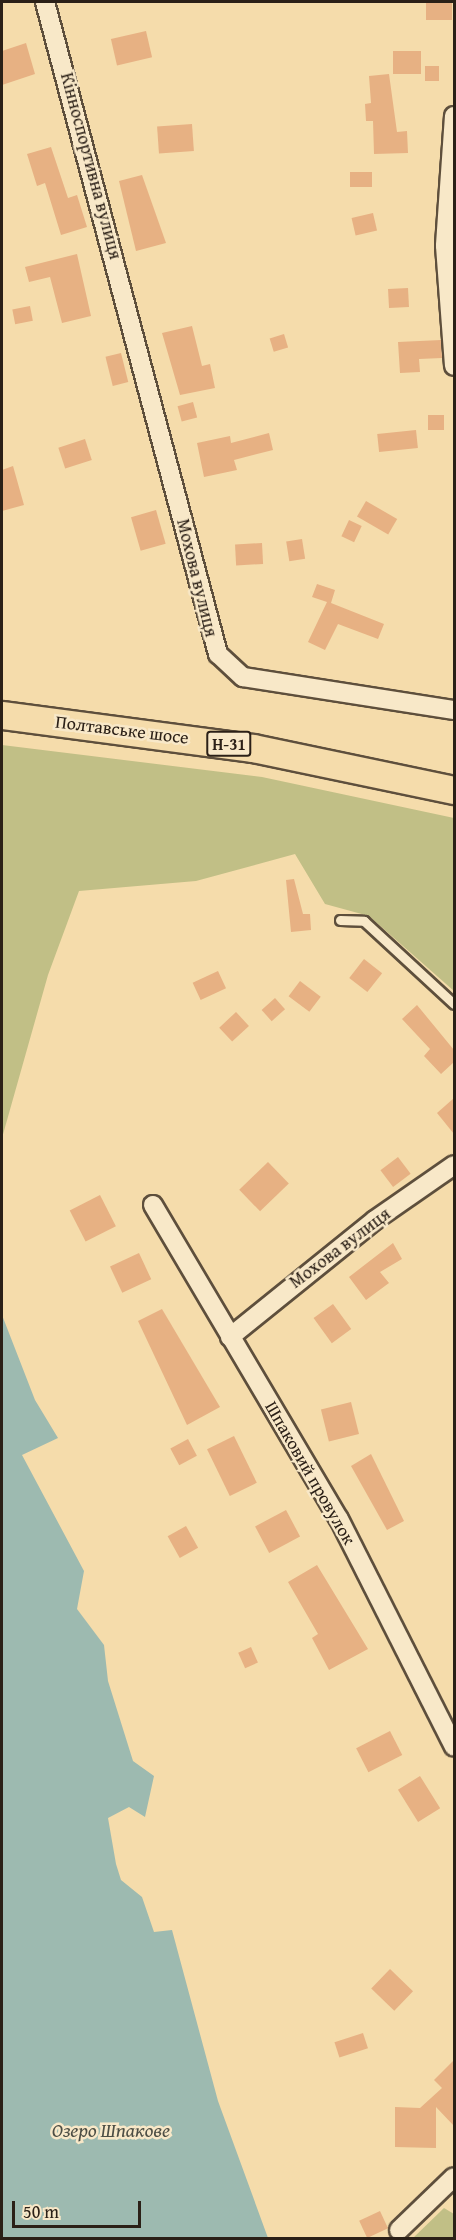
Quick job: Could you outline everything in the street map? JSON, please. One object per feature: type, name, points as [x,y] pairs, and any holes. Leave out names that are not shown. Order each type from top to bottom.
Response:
[{"type":"main road","name":"Полтавське шосе","points":[[2,715],[252,748],[454,790]]},
{"type":"street","name":"Кінноспортивна вулиця","points":[[45,2],[134,331]]},
{"type":"street","points":[[454,116],[445,246],[454,366]]},
{"type":"street","name":"Мохова вулиця","points":[[134,331],[212,638],[229,668],[243,677],[454,710]]},
{"type":"street","name":"Мохова вулиця","points":[[230,1337],[375,1220],[454,1165]]},
{"type":"street","name":"Шпаковий провулок","points":[[153,1205],[355,1548],[454,1747]]},
{"type":"street","points":[[399,2230],[454,2177]]},
{"type":"lane","points":[[340,920],[364,921],[454,1004]]},
{"type":"shaded area","points":[[2,745],[262,777],[454,818],[454,991],[369,916],[325,904],[295,854],[196,881],[79,891],[48,975],[2,1138]]},
{"type":"shaded area","points":[[444,2208],[454,2214],[454,2238],[413,2238]]},
{"type":"water","name":"Озеро Шпакове","points":[[2,1315],[35,1400],[58,1438],[22,1455],[84,1571],[77,1609],[104,1645],[108,1681],[133,1761],[154,1776],[145,1817],[129,1807],[108,1818],[116,1864],[121,1880],[142,1897],[154,1932],[172,1930],[218,2101],[268,2238],[2,2238]]},
{"type":"building","points":[[426,2],[452,2],[452,20],[426,20]]},
{"type":"building","points":[[146,31],[152,57],[117,65],[111,39]]},
{"type":"building","points":[[26,43],[35,74],[2,85],[2,51]]},
{"type":"building","points":[[393,51],[421,51],[421,74],[393,74]]},
{"type":"building","points":[[425,66],[439,66],[439,81],[425,81]]},
{"type":"building","points":[[389,74],[397,132],[407,131],[408,153],[374,154],[373,121],[366,121],[365,104],[371,103],[369,76]]},
{"type":"building","points":[[192,124],[194,151],[159,153],[157,126]]},
{"type":"building","points":[[51,147],[68,198],[77,195],[87,227],[61,235],[45,183],[37,186],[27,154]]},
{"type":"building","points":[[350,172],[372,172],[372,187],[350,187]]},
{"type":"building","points":[[142,175],[166,243],[136,251],[119,181]]},
{"type":"building","points":[[373,213],[377,231],[356,235],[352,218]]},
{"type":"building","points":[[77,254],[91,316],[62,323],[50,277],[29,282],[25,267]]},
{"type":"building","points":[[408,288],[409,307],[389,308],[388,289]]},
{"type":"building","points":[[30,306],[33,321],[15,324],[12,309]]},
{"type":"building","points":[[192,326],[202,366],[210,364],[215,388],[180,395],[162,333]]},
{"type":"building","points":[[284,334],[288,347],[274,352],[270,338]]},
{"type":"building","points":[[441,340],[442,358],[419,359],[420,372],[400,373],[398,342]]},
{"type":"building","points":[[121,353],[128,382],[113,386],[105,357]]},
{"type":"building","points":[[193,402],[197,417],[182,422],[178,406]]},
{"type":"building","points":[[428,415],[444,415],[444,430],[428,430]]},
{"type":"building","points":[[416,430],[418,448],[379,452],[377,434]]},
{"type":"building","points":[[269,433],[273,450],[234,460],[237,470],[204,477],[197,443],[230,436],[231,443]]},
{"type":"building","points":[[85,439],[92,460],[65,469],[58,448]]},
{"type":"building","points":[[13,466],[24,505],[2,511],[2,470]]},
{"type":"building","points":[[366,501],[397,519],[388,535],[357,517]]},
{"type":"building","points":[[156,510],[166,544],[141,551],[131,517]]},
{"type":"building","points":[[349,520],[362,526],[354,542],[341,536]]},
{"type":"building","points":[[302,539],[305,559],[289,561],[286,542]]},
{"type":"building","points":[[262,543],[263,564],[236,565],[235,544]]},
{"type":"building","points":[[317,584],[335,590],[331,603],[384,624],[378,639],[338,624],[325,650],[308,642],[327,602],[312,597]]},
{"type":"building","points":[[294,879],[303,914],[310,914],[311,930],[291,932],[286,880]]},
{"type":"building","points":[[364,959],[382,973],[367,992],[349,978]]},
{"type":"building","points":[[218,971],[226,988],[201,1000],[193,983]]},
{"type":"building","points":[[300,981],[321,997],[309,1012],[289,996]]},
{"type":"building","points":[[275,998],[285,1009],[272,1021],[262,1010]]},
{"type":"building","points":[[417,1005],[454,1050],[454,1062],[441,1074],[424,1056],[430,1049],[402,1019]]},
{"type":"building","points":[[236,1012],[249,1026],[232,1042],[219,1028]]},
{"type":"building","points":[[454,1098],[454,1134],[437,1113]]},
{"type":"building","points":[[398,1157],[411,1174],[393,1187],[380,1170]]},
{"type":"building","points":[[268,1162],[289,1184],[260,1211],[239,1190]]},
{"type":"building","points":[[100,1195],[116,1226],[86,1242],[70,1210]]},
{"type":"building","points":[[393,1243],[402,1259],[380,1272],[389,1283],[366,1300],[349,1277]]},
{"type":"building","points":[[139,1253],[151,1279],[122,1293],[110,1267]]},
{"type":"building","points":[[333,1304],[351,1329],[332,1343],[314,1318]]},
{"type":"building","points":[[162,1309],[220,1407],[187,1425],[138,1321]]},
{"type":"building","points":[[351,1402],[359,1434],[329,1442],[321,1409]]},
{"type":"building","points":[[234,1436],[257,1483],[230,1496],[207,1449]]},
{"type":"building","points":[[188,1439],[197,1456],[179,1465],[170,1448]]},
{"type":"building","points":[[371,1454],[404,1521],[387,1530],[351,1466]]},
{"type":"building","points":[[286,1510],[300,1536],[269,1553],[255,1526]]},
{"type":"building","points":[[186,1526],[198,1548],[180,1558],[168,1536]]},
{"type":"building","points":[[317,1565],[368,1649],[329,1670],[312,1638],[318,1634],[288,1582]]},
{"type":"building","points":[[251,1647],[258,1663],[245,1668],[238,1653]]},
{"type":"building","points":[[390,1731],[402,1755],[368,1772],[356,1748]]},
{"type":"building","points":[[420,1776],[440,1808],[418,1822],[398,1790]]},
{"type":"building","points":[[390,1969],[413,1991],[394,2011],[371,1988]]},
{"type":"building","points":[[363,2033],[368,2048],[339,2057],[334,2042]]},
{"type":"building","points":[[454,2060],[454,2126],[436,2107],[436,2148],[395,2147],[395,2107],[420,2108],[442,2088],[434,2080]]},
{"type":"building","points":[[380,2211],[388,2228],[367,2238],[359,2221]]}]
